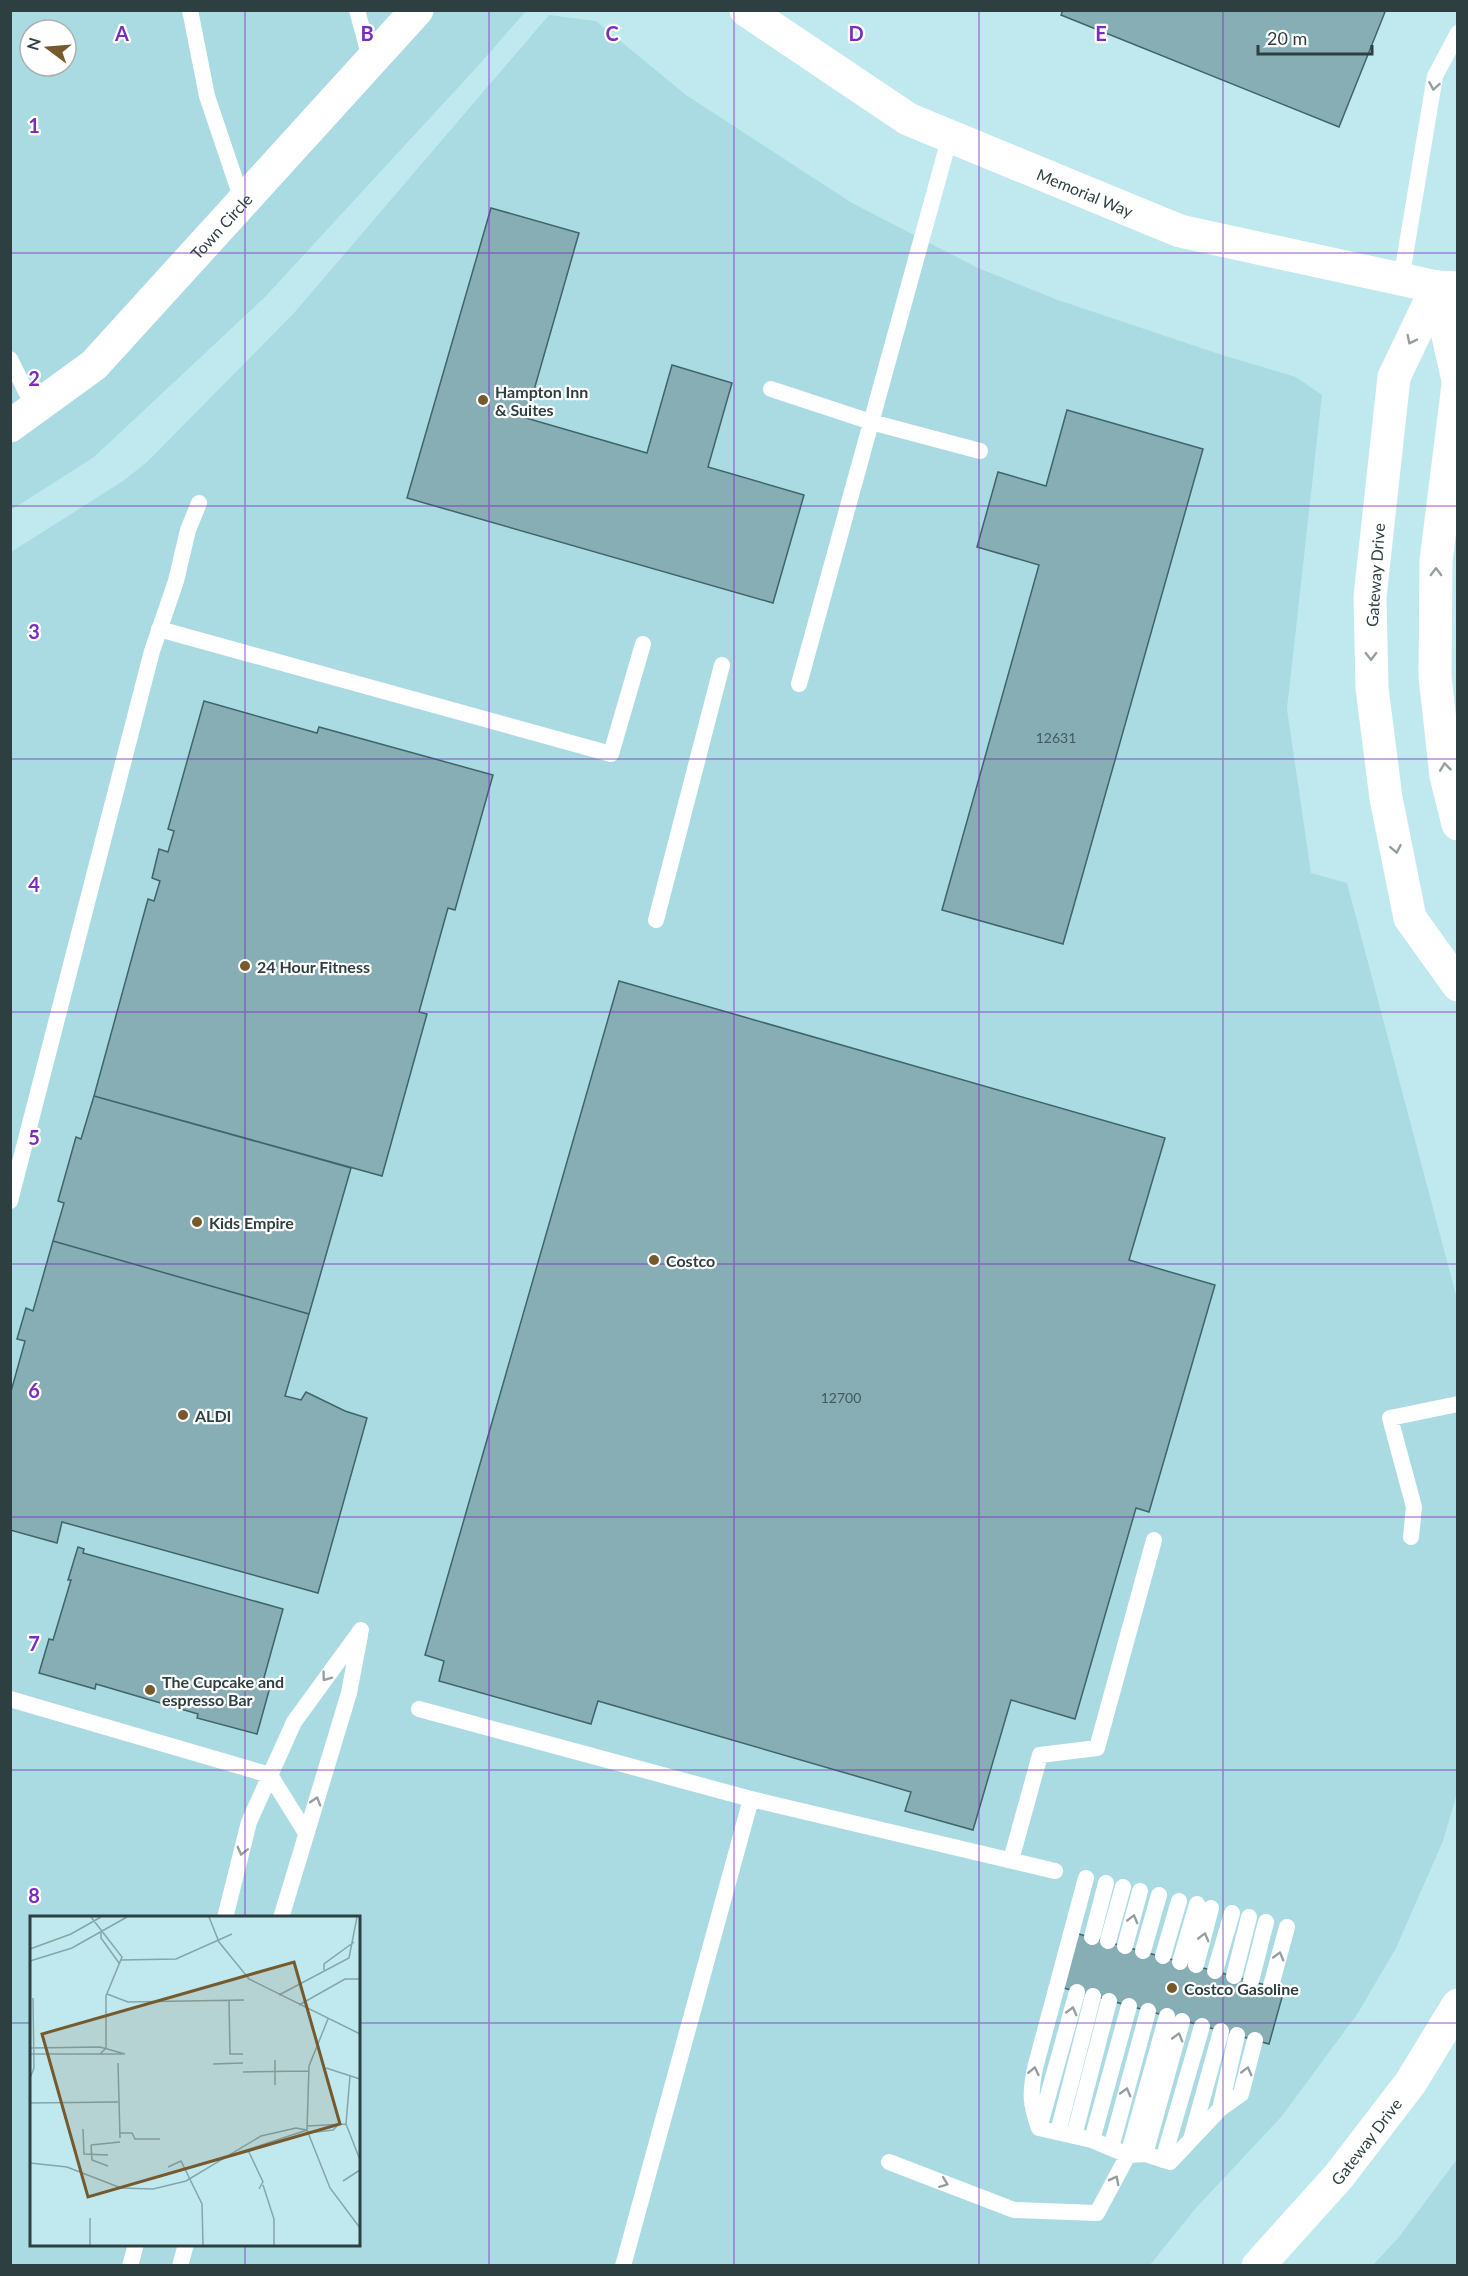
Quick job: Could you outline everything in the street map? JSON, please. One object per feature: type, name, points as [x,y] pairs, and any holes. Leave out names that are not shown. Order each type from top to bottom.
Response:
[{"type":"street","name":"Town Circle","points":[[22,418],[94,365],[417,10]]},
{"type":"street","name":"Memorial Way","points":[[746,10],[908,119],[1180,231],[1447,288]]},
{"type":"street","points":[[1447,288],[1458,380]]},
{"type":"street","name":"Gateway Drive","points":[[1447,288],[1394,377],[1370,597],[1372,688],[1386,798],[1410,918],[1458,985]]},
{"type":"street","points":[[1458,385],[1436,561],[1435,676],[1446,776],[1458,824]]},
{"type":"street","name":"Gateway Drive","points":[[1258,2265],[1339,2176],[1411,2082],[1458,2005]]},
{"type":"lane","points":[[190,10],[207,96],[243,203]]},
{"type":"lane","points":[[357,10],[371,62]]},
{"type":"lane","points":[[1401,280],[1435,76],[1458,33]]},
{"type":"lane","points":[[799,684],[950,136]]},
{"type":"lane","points":[[10,359],[22,418]]},
{"type":"lane","points":[[771,389],[871,422],[980,451]]},
{"type":"lane","points":[[10,1201],[136,710],[159,629],[176,581],[188,530],[200,503]]},
{"type":"lane","points":[[159,629],[611,754],[643,644]]},
{"type":"lane","points":[[656,920],[722,665]]},
{"type":"lane","points":[[1411,1537],[1414,1507],[1390,1418],[1458,1404]]},
{"type":"lane","points":[[1011,1860],[1040,1755],[1097,1748],[1154,1540]]},
{"type":"lane","points":[[225,1916],[249,1822],[294,1722],[361,1630],[349,1693],[281,1916]]},
{"type":"lane","points":[[10,1699],[270,1776],[306,1833]]},
{"type":"lane","points":[[419,1709],[751,1799],[1056,1871]]},
{"type":"lane","points":[[623,2265],[751,1799]]},
{"type":"lane","points":[[1039,2128],[1031,2107],[1031,2086],[1086,1878]]},
{"type":"lane","points":[[1106,1883],[1100,1939],[1123,1887]]},
{"type":"lane","points":[[1125,1946],[1140,1891]]},
{"type":"lane","points":[[1143,1951],[1159,1895]]},
{"type":"lane","points":[[1162,1956],[1179,1901]]},
{"type":"lane","points":[[1188,1964],[1204,1906]]},
{"type":"lane","points":[[1215,1971],[1232,1913]]},
{"type":"lane","points":[[1234,1976],[1249,1917]]},
{"type":"lane","points":[[1251,1981],[1266,1922]]},
{"type":"lane","points":[[1270,1986],[1287,1927]]},
{"type":"lane","points":[[1039,2128],[1093,1996],[1066,2134]]},
{"type":"lane","points":[[1092,2140],[1129,2006]]},
{"type":"lane","points":[[1111,2148],[1148,2011]]},
{"type":"lane","points":[[889,2162],[1014,2210],[1097,2213],[1136,2155],[1174,2018]]},
{"type":"lane","points":[[1167,2161],[1202,2026]]},
{"type":"lane","points":[[1191,2139],[1221,2031]]},
{"type":"lane","points":[[1220,2109],[1237,2035]]},
{"type":"lane","points":[[1167,2161],[1220,2109],[1241,2094],[1256,2040]]},
{"type":"lane","points":[[1039,2128],[1092,2140],[1136,2155],[1167,2161]]},
{"type":"lane","points":[[130,2265],[135,2246]]},
{"type":"lane","points":[[180,2265],[185,2246]]},
{"type":"shaded area","points":[[11,11],[526,11],[265,297],[94,457],[11,510]]},
{"type":"shaded area","points":[[549,15],[596,21],[686,95],[852,203],[978,268],[1058,300],[1222,355],[1296,377],[1322,395],[1287,709],[1311,873],[1347,883],[1457,1299],[1457,1793],[1443,1841],[1396,1948],[1358,2013],[1282,2116],[1195,2209],[1150,2265],[11,2266],[11,552],[123,481],[147,462],[294,313]]},
{"type":"shaded area","points":[[1457,2159],[1457,2265],[1373,2265],[1399,2237]]},
{"type":"building","points":[[1063,10],[1380,10],[1385,12],[1339,127],[1061,15]]},
{"type":"building","name":"Hampton Inn & Suites","points":[[491,208],[579,233],[526,418],[647,453],[672,365],[732,383],[708,467],[804,495],[773,603],[407,498]]},
{"type":"building","points":[[1067,410],[1203,449],[1063,944],[942,910],[1039,565],[977,547],[998,472],[1046,486]]},
{"type":"building","points":[[204,701],[317,733],[319,727],[493,775],[455,910],[448,908],[419,1012],[427,1014],[382,1176],[94,1096],[148,899],[154,901],[160,881],[152,878],[159,849],[168,852],[174,831],[168,829]]},
{"type":"building","points":[[619,981],[1165,1138],[1129,1260],[1215,1285],[1149,1512],[1136,1508],[1075,1719],[1011,1700],[973,1830],[905,1811],[911,1792],[598,1701],[591,1724],[439,1681],[444,1661],[425,1655]]},
{"type":"building","name":"Kids Empire","points":[[94,1096],[351,1168],[309,1314],[53,1241],[64,1203],[58,1201],[76,1137],[81,1139]]},
{"type":"building","name":"ALDI","points":[[53,1241],[309,1314],[285,1396],[301,1400],[306,1392],[345,1411],[367,1418],[318,1593],[62,1522],[57,1543],[10,1530],[10,1395],[25,1341],[17,1339],[26,1308],[33,1311]]},
{"type":"building","points":[[78,1547],[84,1549],[83,1553],[283,1609],[262,1685],[270,1687],[257,1734],[197,1718],[198,1714],[96,1684],[95,1689],[39,1673],[49,1639],[53,1640],[71,1580],[68,1580]]},
{"type":"building","name":"Costco Gasoline","points":[[1075,1933],[1284,1990],[1269,2044],[1060,1987]]},
{"type":"place","name":"Hampton Inn & Suites","points":[[483,400]]},
{"type":"place","name":"24 Hour Fitness","points":[[245,966]]},
{"type":"place","name":"Kids Empire","points":[[197,1222]]},
{"type":"place","name":"Costco","points":[[654,1260]]},
{"type":"place","name":"ALDI","points":[[183,1415]]},
{"type":"place","name":"The Cupcake and espresso Bar","points":[[150,1690]]},
{"type":"place","name":"Costco Gasoline","points":[[1172,1988]]}]
